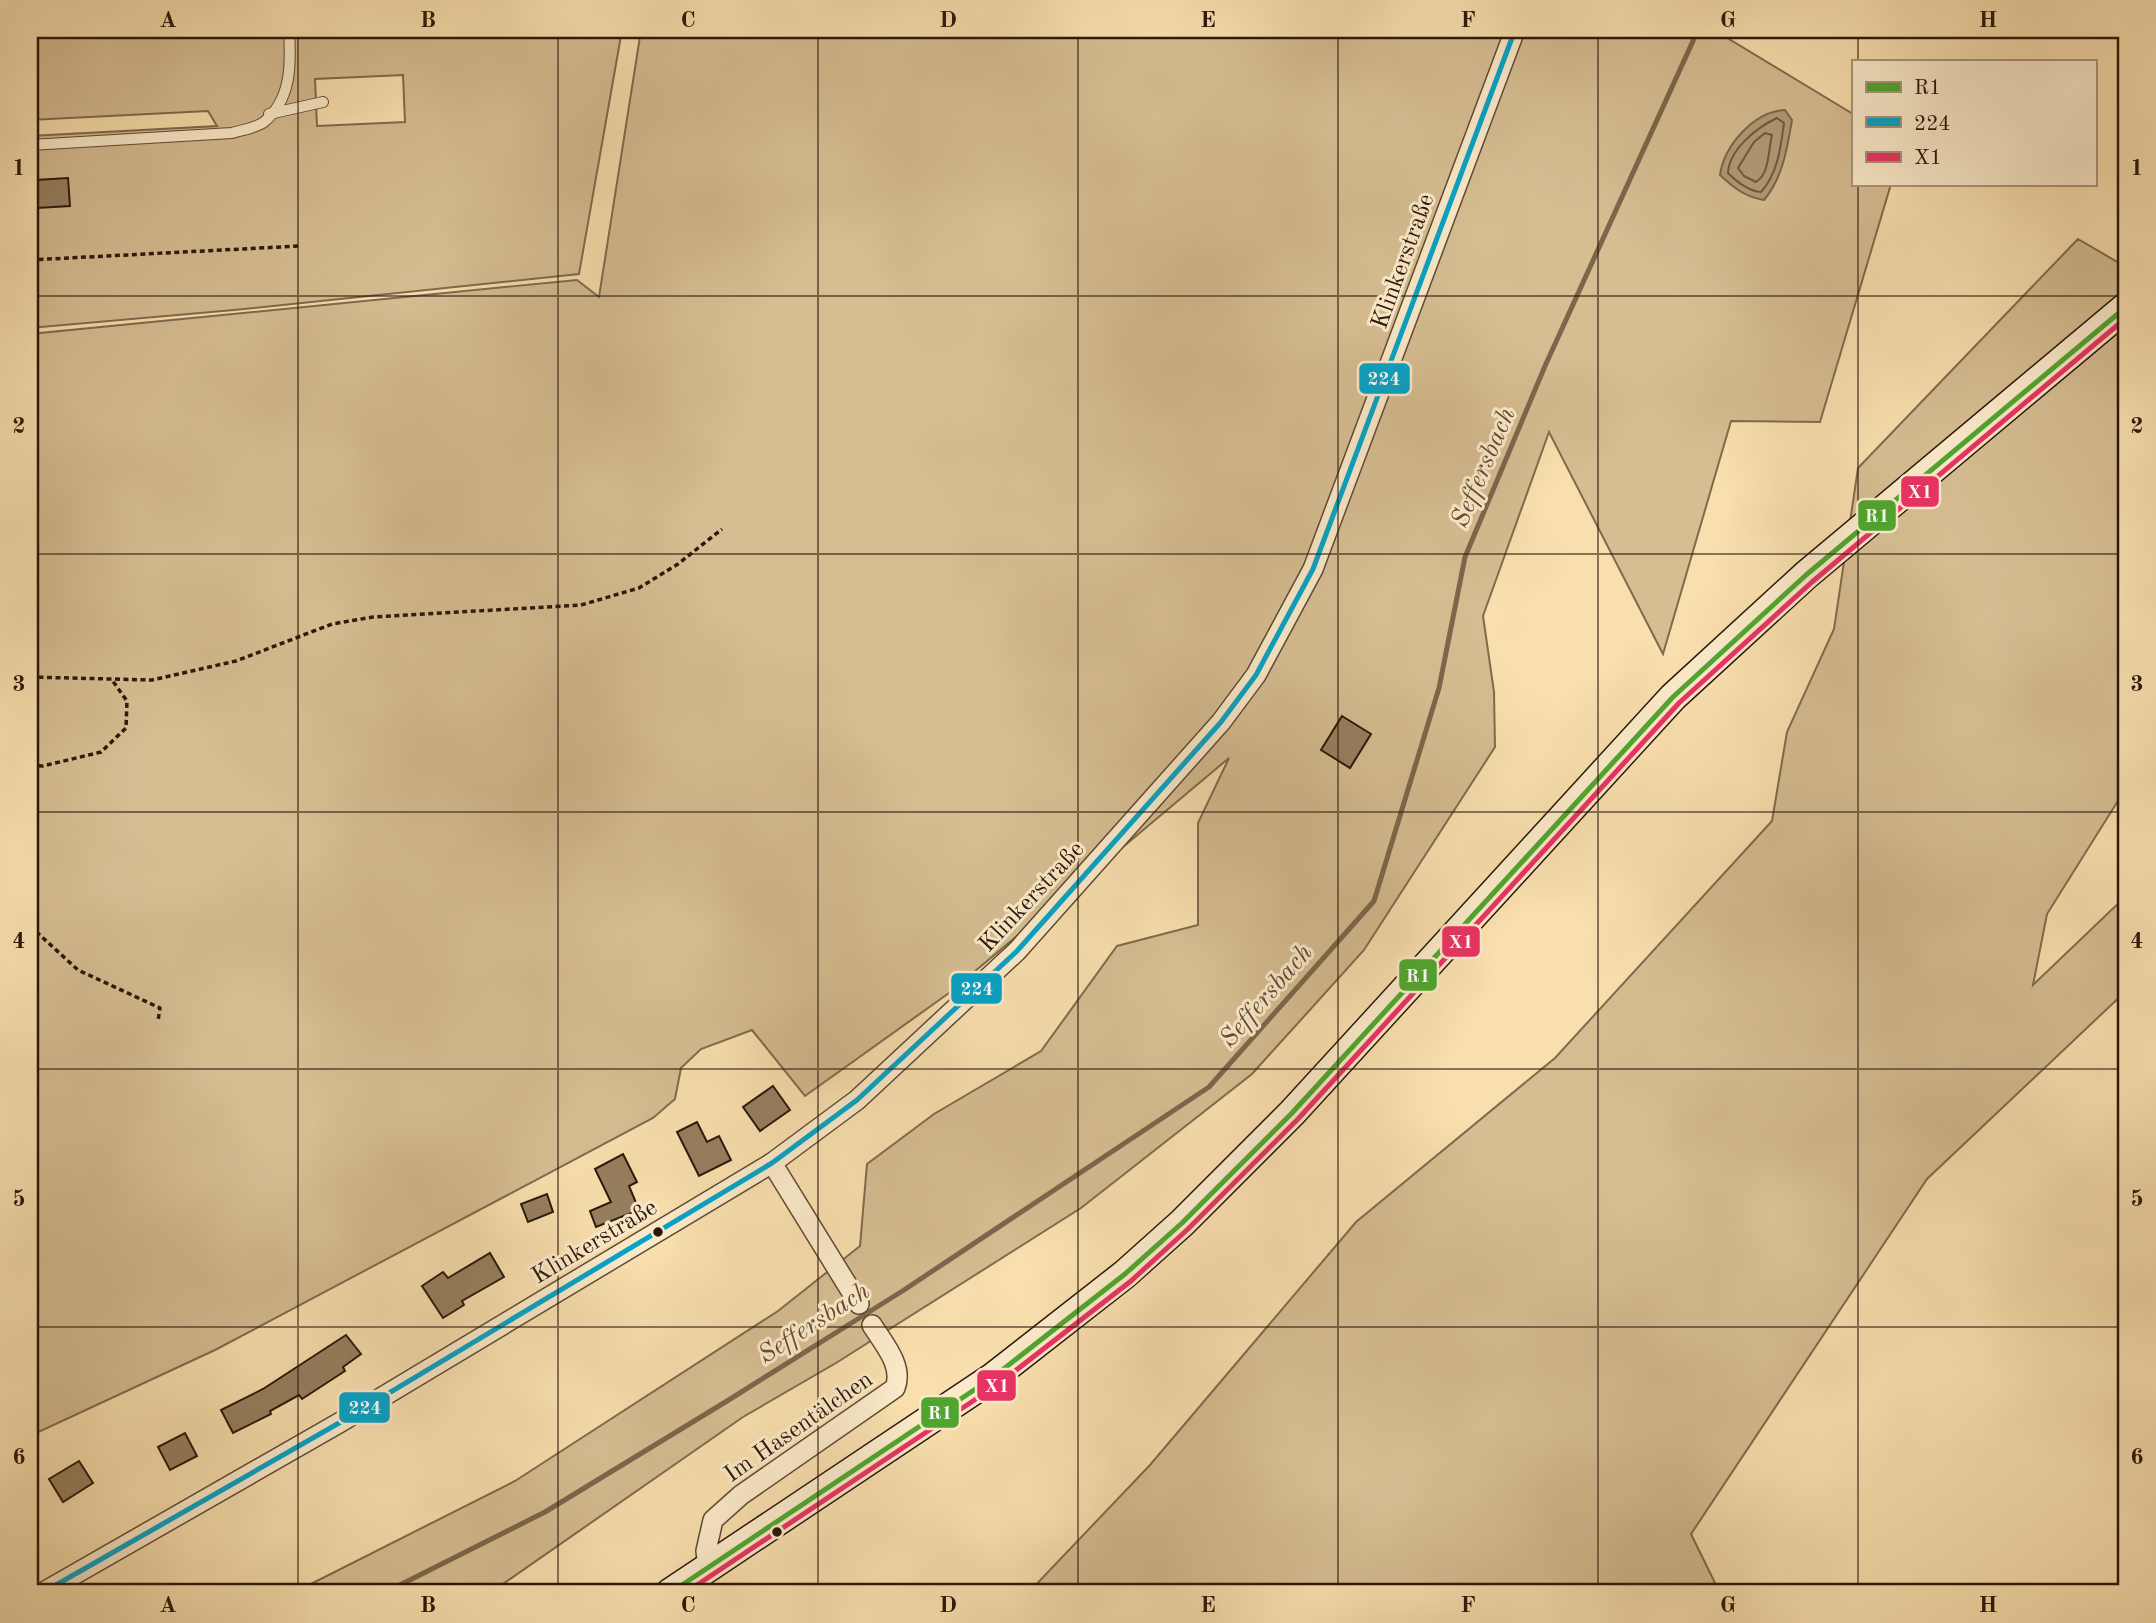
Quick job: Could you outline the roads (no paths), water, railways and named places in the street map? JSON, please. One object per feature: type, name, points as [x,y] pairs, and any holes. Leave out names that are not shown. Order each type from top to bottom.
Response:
[{"type":"main road","points":[[670,1593],[992,1378],[1125,1274],[1182,1223],[1292,1113],[1673,697],[1806,575],[2126,307]]},
{"type":"street","name":"Klinkerstraße","points":[[42,1593],[339,1423],[772,1163],[857,1100],[1017,951],[1221,722],[1256,675],[1313,569],[1515,30]]},
{"type":"street","points":[[772,1163],[859,1304]]},
{"type":"street","name":"Im Hasentälchen","points":[[708,1567],[706,1551],[713,1520],[741,1494],[895,1388],[899,1378],[895,1363],[872,1325]]},
{"type":"lane","points":[[30,145],[232,133],[263,123],[285,94],[291,61],[289,30]]},
{"type":"lane","points":[[270,114],[323,102]]},
{"type":"water","points":[[1785,110],[1792,120],[1780,172],[1764,200],[1751,197],[1720,175],[1727,153],[1752,123],[1762,116]]},
{"type":"waterway","name":"Seffersbach","points":[[384,1593],[545,1512],[727,1401],[904,1290],[1209,1087],[1374,901],[1439,688],[1465,557],[1545,366],[1698,30]]}]
